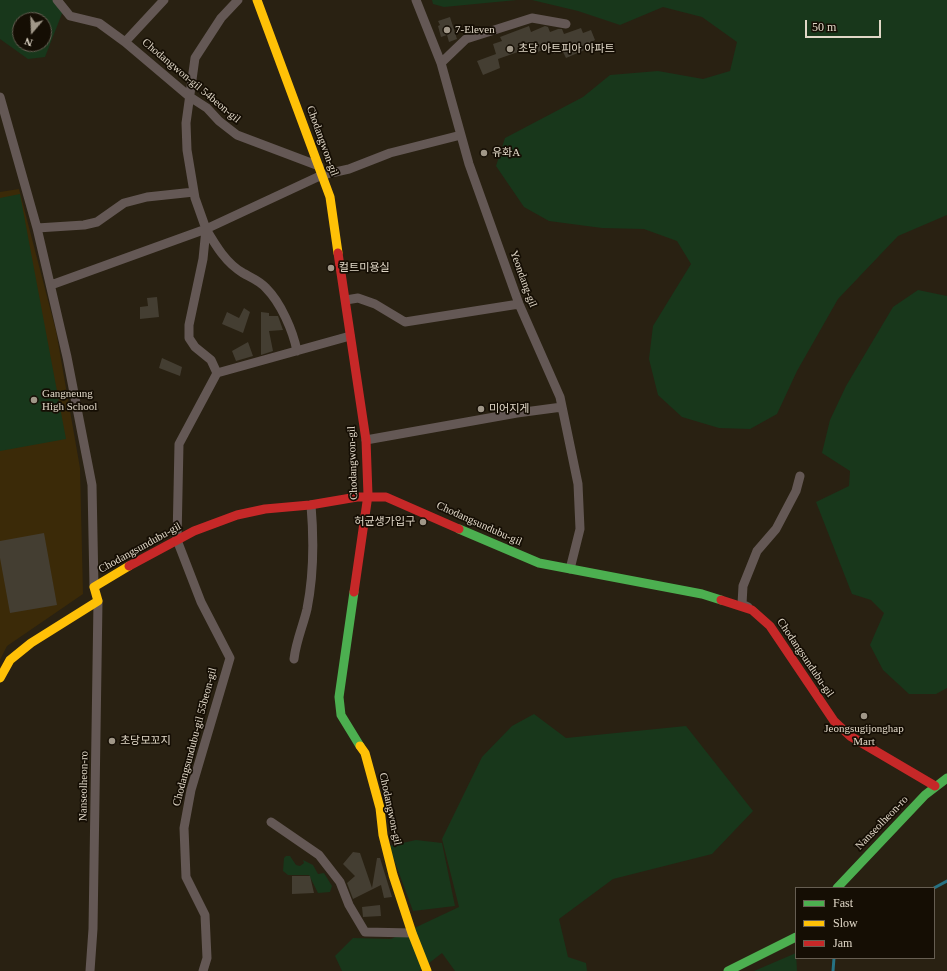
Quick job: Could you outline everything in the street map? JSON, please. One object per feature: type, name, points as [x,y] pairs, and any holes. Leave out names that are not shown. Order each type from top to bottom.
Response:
[{"type":"street","name":"Chodangwon-gil 54beon-gil","points":[[57,0],[70,16],[99,23],[126,42],[190,97],[207,108],[219,121],[237,135],[319,166]]},
{"type":"street","points":[[126,42],[164,0]]},
{"type":"street","points":[[238,0],[221,18],[195,58],[186,123],[187,150],[194,192],[206,229],[218,251],[242,272],[255,278],[267,288],[293,331],[297,351]]},
{"type":"street","name":"Chodangwon-gil","points":[[257,0],[330,197],[366,440],[368,495],[339,698],[341,715],[365,754],[380,808],[384,842],[412,933],[427,971]]},
{"type":"street","name":"Yeondang-gil","points":[[416,0],[441,64],[469,164],[519,304],[560,397],[578,484],[580,528],[570,569]]},
{"type":"street","points":[[441,64],[466,39],[532,18],[566,24]]},
{"type":"street","points":[[0,97],[38,228],[67,357],[92,486],[94,587]]},
{"type":"street","points":[[51,285],[206,229],[322,175],[349,169],[390,153],[461,135]]},
{"type":"street","points":[[38,228],[84,226],[97,222],[124,203],[147,197],[194,192]]},
{"type":"street","points":[[206,229],[203,258],[189,325],[189,338],[195,347],[211,360],[218,373]]},
{"type":"street","points":[[346,300],[358,298],[375,304],[405,322],[519,304]]},
{"type":"street","points":[[177,540],[179,444],[218,373],[350,336]]},
{"type":"street","points":[[366,440],[517,413],[562,407]]},
{"type":"street","points":[[752,610],[742,604],[743,586],[757,551],[776,529],[796,491],[800,476]]},
{"type":"street","name":"Chodangsundubu-gil","points":[[98,601],[94,587],[177,540],[222,521],[258,510],[311,505],[368,495],[386,497],[539,563],[702,594],[752,610],[770,626],[834,721],[850,736],[935,786]]},
{"type":"street","points":[[294,660],[296,643],[306,611],[313,573],[311,505]]},
{"type":"street","name":"Chodangsundubu-gil 55beon-gil","points":[[177,540],[201,602],[230,658],[191,790],[184,828],[186,877],[205,915],[207,958],[203,971]]},
{"type":"street","points":[[0,678],[10,660],[30,643],[98,601]]},
{"type":"street","name":"Nanseolheon-ro","points":[[90,971],[94,929],[98,601]]},
{"type":"street","name":"Nanseolheon-ro","points":[[838,887],[935,786],[947,778]]},
{"type":"street","points":[[271,822],[319,855],[340,882],[349,905],[365,932],[412,933]]},
{"type":"street","points":[[728,971],[795,938]]},
{"type":"shaded area","name":"Gangneung High School","points":[[19,189],[56,331],[80,468],[83,594],[7,646],[0,660],[0,192]]},
{"type":"green space","points":[[0,0],[55,0],[63,11],[52,39],[52,12],[12,12],[12,48],[0,39]]},
{"type":"green space","points":[[432,0],[517,0],[444,7],[433,4]]},
{"type":"green space","points":[[532,0],[947,0],[947,215],[898,236],[838,299],[797,371],[777,414],[750,429],[719,428],[682,417],[658,395],[649,359],[653,326],[691,264],[677,241],[644,229],[602,228],[549,221],[524,207],[496,166],[505,138],[583,97],[610,75],[658,71],[703,79],[730,71],[737,42],[702,17],[663,7],[620,25],[578,11]]},
{"type":"green space","points":[[18,52],[47,52],[45,57],[28,59]]},
{"type":"green space","points":[[20,194],[66,439],[0,451],[0,198]]},
{"type":"green space","points":[[918,290],[947,296],[947,688],[936,694],[909,694],[883,670],[870,645],[884,613],[871,600],[852,594],[816,502],[849,486],[850,471],[822,453],[830,420],[846,386],[893,307]]},
{"type":"green space","points":[[534,714],[566,738],[686,726],[753,811],[712,854],[613,879],[559,919],[568,957],[586,963],[587,971],[455,971],[442,953],[419,971],[342,971],[335,956],[353,938],[391,939],[459,907],[442,839],[482,757],[512,726]]},
{"type":"green space","points":[[416,840],[442,843],[455,906],[413,911],[389,846]]},
{"type":"green space","points":[[286,856],[290,856],[296,865],[300,866],[304,863],[303,860],[313,865],[318,874],[324,873],[332,886],[330,892],[318,893],[309,875],[288,875],[283,871],[284,858]]},
{"type":"green space","points":[[795,953],[797,971],[754,971]]},
{"type":"building","name":"7-Eleven","points":[[450,17],[457,39],[449,42],[447,35],[441,37],[438,26],[440,25],[438,21]]},
{"type":"building","name":"초당 아트피아 아파트","points":[[529,26],[531,32],[545,26],[548,27],[550,32],[562,29],[564,34],[581,28],[583,33],[591,30],[595,40],[592,42],[594,46],[566,58],[562,50],[554,54],[551,47],[535,53],[532,47],[498,59],[500,68],[483,75],[477,61],[496,54],[493,44],[502,41],[500,37]]},
{"type":"building","points":[[157,297],[159,317],[140,319],[140,307],[148,306],[147,298]]},
{"type":"building","points":[[244,308],[250,312],[243,333],[222,324],[227,312],[239,318]]},
{"type":"building","points":[[261,312],[269,313],[269,316],[278,316],[283,330],[269,331],[273,351],[261,355]]},
{"type":"building","points":[[248,342],[253,356],[236,361],[232,351]]},
{"type":"building","points":[[162,358],[182,367],[180,376],[159,368]]},
{"type":"building","points":[[44,533],[57,605],[10,613],[0,558],[0,541]]},
{"type":"building","points":[[353,852],[360,853],[372,888],[377,858],[380,858],[392,897],[384,898],[381,885],[353,899],[347,883],[355,876],[343,864]]},
{"type":"building","points":[[292,876],[310,876],[314,893],[292,894]]},
{"type":"building","points":[[380,905],[381,916],[363,917],[362,907]]},
{"type":"waterway","points":[[935,887],[947,881]]},
{"type":"waterway","points":[[833,971],[834,959]]},
{"type":"traffic: fast","points":[[459,529],[539,563],[702,594],[721,600]]},
{"type":"traffic: fast","points":[[354,592],[339,697],[341,715],[360,746]]},
{"type":"traffic: fast","points":[[838,887],[925,795],[947,778]]},
{"type":"traffic: fast","points":[[728,971],[795,938]]},
{"type":"traffic: slow","points":[[257,0],[330,197],[338,253]]},
{"type":"traffic: slow","points":[[0,678],[10,660],[31,643],[98,601],[94,587],[129,566]]},
{"type":"traffic: slow","points":[[360,746],[365,753],[380,808],[383,835],[393,875],[412,933],[427,971]]},
{"type":"traffic: jam","points":[[338,253],[366,440],[368,495],[354,592]]},
{"type":"traffic: jam","points":[[129,566],[194,531],[237,515],[265,509],[310,505],[357,497],[386,497],[459,529]]},
{"type":"traffic: jam","points":[[721,600],[752,610],[770,626],[834,721],[850,736],[935,786]]},
{"type":"place","name":"7-Eleven","points":[[447,30]]},
{"type":"place","name":"초당 아트피아 아파트","points":[[510,49]]},
{"type":"place","name":"유화A","points":[[484,153]]},
{"type":"place","name":"컬트미용실","points":[[331,268]]},
{"type":"place","name":"Gangneung High School","points":[[34,400]]},
{"type":"place","name":"미어지게","points":[[481,409]]},
{"type":"place","name":"허균생가입구","points":[[423,522]]},
{"type":"place","name":"Jeongsugijonghap Mart","points":[[864,716]]},
{"type":"place","name":"초당모꼬지","points":[[112,741]]}]
